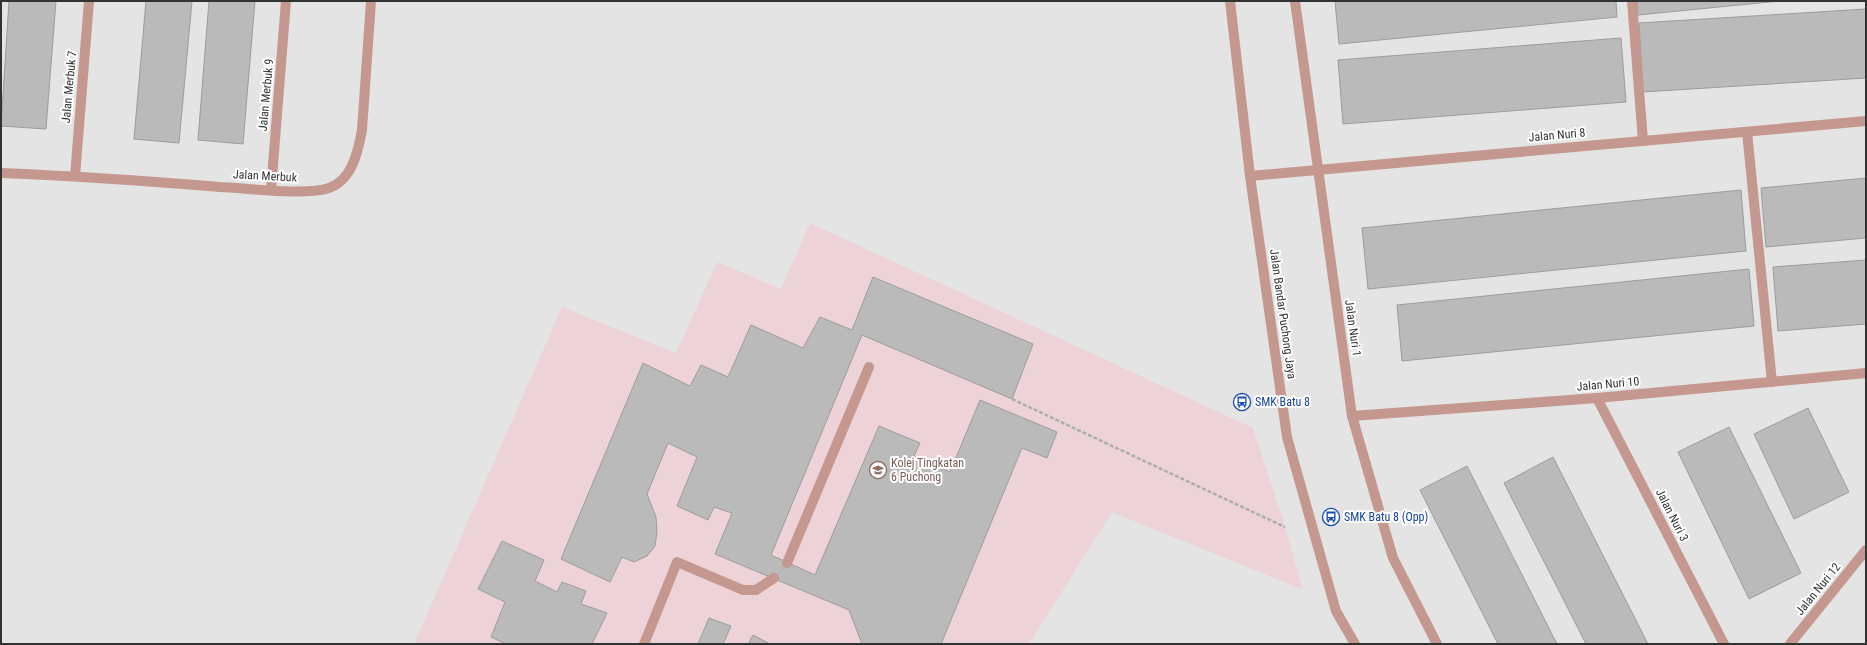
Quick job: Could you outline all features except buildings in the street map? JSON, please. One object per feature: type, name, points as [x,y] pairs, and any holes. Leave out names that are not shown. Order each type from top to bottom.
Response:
[{"type":"street","name":"Jalan Merbuk 7","points":[[75,176],[89,1]]},
{"type":"street","name":"Jalan Merbuk 9","points":[[272,190],[286,1]]},
{"type":"street","name":"Jalan Merbuk","points":[[1,173],[75,176],[272,190],[316,191],[330,188],[343,180],[352,167],[358,151],[362,130],[371,1]]},
{"type":"street","name":"Jalan Bandar Puchong Jaya","points":[[1230,1],[1250,176],[1287,437],[1336,611],[1355,644]]},
{"type":"street","name":"Jalan Nuri 1","points":[[1295,1],[1352,416],[1393,558],[1437,644]]},
{"type":"street","points":[[1632,1],[1643,141]]},
{"type":"street","name":"Jalan Nuri 8","points":[[1250,176],[1866,121]]},
{"type":"street","points":[[1747,132],[1772,382]]},
{"type":"street","points":[[787,563],[869,367]]},
{"type":"street","name":"Jalan Nuri 10","points":[[1352,416],[1597,398],[1866,373]]},
{"type":"street","name":"Jalan Nuri 3","points":[[1597,398],[1724,644]]},
{"type":"street","name":"Jalan Nuri 12","points":[[1790,644],[1866,550]]},
{"type":"street","points":[[644,644],[677,562],[743,590],[756,590],[774,578]]},
{"type":"path","points":[[1012,399],[1285,527]]},
{"type":"shaded area","name":"Kolej Tingkatan 6 Puchong","points":[[810,223],[1253,428],[1285,527],[1303,590],[1112,512],[1029,644],[414,644],[562,307],[676,353],[717,262],[781,289]]},
{"type":"place","name":"SMK Batu 8","points":[[1242,402]]},
{"type":"place","name":"Kolej Tingkatan 6 Puchong","points":[[878,470]]},
{"type":"place","name":"SMK Batu 8 (Opp)","points":[[1331,517]]}]
